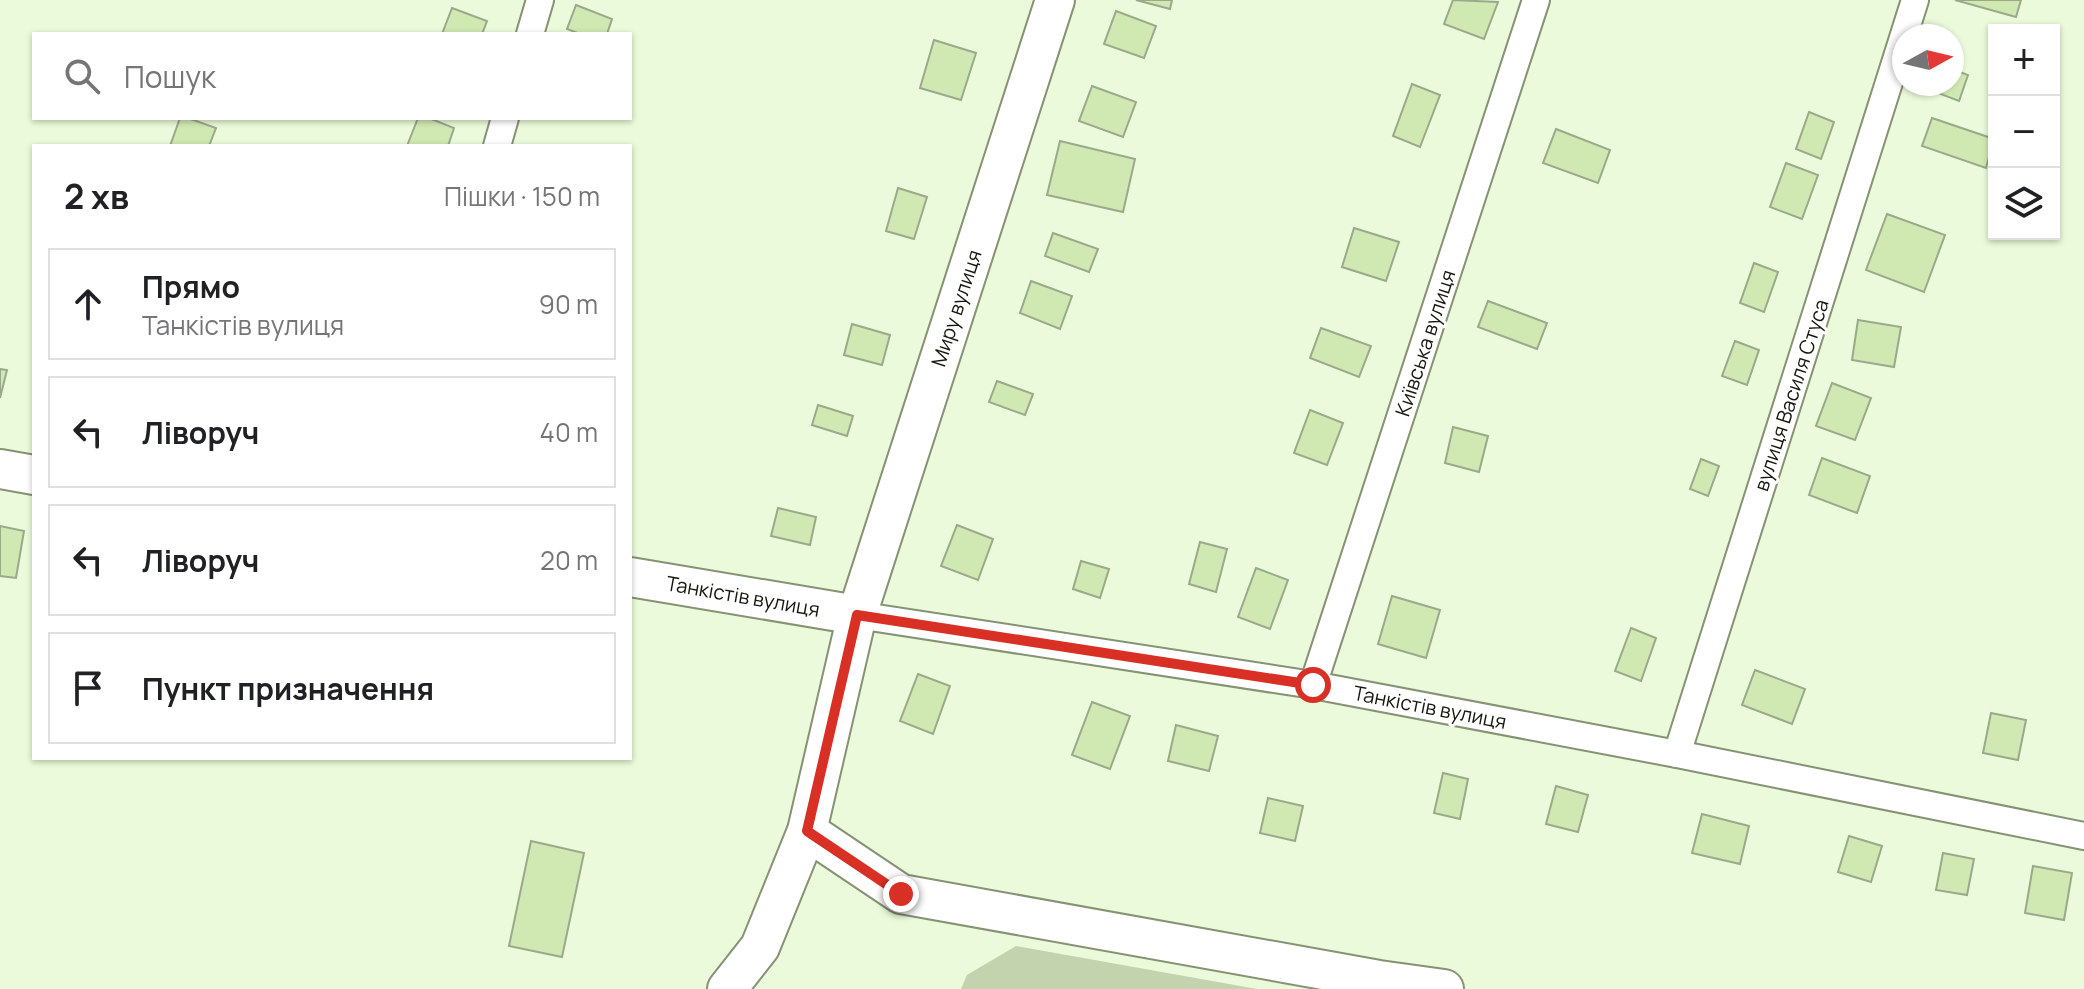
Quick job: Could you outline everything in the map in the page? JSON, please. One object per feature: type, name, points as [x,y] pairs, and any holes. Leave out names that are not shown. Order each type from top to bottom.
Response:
[{"type":"main road","name":"Миру вулиця","points":[[727,989],[760,947],[807,831],[857,615],[1055,0]]},
{"type":"main road","points":[[0,469],[32,475]]},
{"type":"main road","name":"Танкістів вулиця","points":[[632,577],[857,615]]},
{"type":"main road","points":[[807,831],[901,894],[1444,989]]},
{"type":"street","points":[[531,32],[540,0]]},
{"type":"street","name":"Київська вулиця","points":[[1313,685],[1536,0]]},
{"type":"street","name":"вулиця Василя Стуса","points":[[1677,754],[1915,0]]},
{"type":"street","points":[[498,144],[504,120]]},
{"type":"street","name":"Танкістів вулиця","points":[[857,615],[1313,685],[2084,836]]},
{"type":"green space","points":[[1016,946],[1257,989],[961,989],[967,975]]},
{"type":"building","points":[[1136,0],[1172,0],[1170,9]]},
{"type":"building","points":[[1453,0],[1498,2],[1484,39],[1444,24]]},
{"type":"building","points":[[1955,0],[2021,0],[2016,17]]},
{"type":"building","points":[[576,5],[612,19],[608,32],[575,32],[567,29]]},
{"type":"building","points":[[452,8],[487,21],[483,32],[443,32]]},
{"type":"building","points":[[1116,11],[1156,26],[1144,58],[1104,44]]},
{"type":"building","points":[[934,40],[976,53],[961,100],[920,88]]},
{"type":"building","points":[[1412,84],[1440,95],[1420,147],[1393,136]]},
{"type":"building","points":[[1092,86],[1136,102],[1123,137],[1079,121]]},
{"type":"building","points":[[1809,112],[1834,122],[1821,159],[1796,149]]},
{"type":"building","points":[[1932,118],[1988,137],[1986,168],[1922,146]]},
{"type":"building","points":[[179,120],[194,120],[216,128],[210,144],[171,144]]},
{"type":"building","points":[[417,120],[434,120],[454,128],[449,144],[408,144]]},
{"type":"building","points":[[1556,129],[1610,150],[1598,183],[1543,163]]},
{"type":"building","points":[[1060,141],[1135,159],[1123,212],[1047,195]]},
{"type":"building","points":[[1786,163],[1818,175],[1802,219],[1770,207]]},
{"type":"building","points":[[898,188],[927,197],[914,239],[886,231]]},
{"type":"building","points":[[1887,214],[1945,235],[1924,292],[1866,270]]},
{"type":"building","points":[[1354,228],[1399,242],[1386,281],[1342,267]]},
{"type":"building","points":[[1053,233],[1098,249],[1089,272],[1045,256]]},
{"type":"building","points":[[1754,263],[1778,272],[1764,312],[1740,303]]},
{"type":"building","points":[[1031,281],[1072,296],[1060,329],[1020,313]]},
{"type":"building","points":[[1488,301],[1547,323],[1537,349],[1478,327]]},
{"type":"building","points":[[1858,320],[1901,327],[1894,367],[1852,360]]},
{"type":"building","points":[[852,324],[890,335],[882,365],[844,355]]},
{"type":"building","points":[[1321,328],[1371,346],[1359,377],[1310,358]]},
{"type":"building","points":[[1735,341],[1759,350],[1747,385],[1722,376]]},
{"type":"building","points":[[0,369],[7,370],[0,398]]},
{"type":"building","points":[[997,381],[1033,394],[1025,415],[989,402]]},
{"type":"building","points":[[1832,383],[1871,398],[1855,440],[1816,426]]},
{"type":"building","points":[[818,405],[853,416],[847,436],[812,425]]},
{"type":"building","points":[[1310,410],[1343,423],[1327,465],[1294,453]]},
{"type":"building","points":[[1453,427],[1488,436],[1479,472],[1445,463]]},
{"type":"building","points":[[1822,458],[1870,476],[1857,513],[1809,495]]},
{"type":"building","points":[[1701,459],[1719,466],[1708,496],[1690,489]]},
{"type":"building","points":[[778,508],[816,517],[810,545],[771,536]]},
{"type":"building","points":[[957,525],[993,539],[978,580],[941,566]]},
{"type":"building","points":[[0,526],[24,531],[16,578],[0,576]]},
{"type":"building","points":[[1200,542],[1227,549],[1216,592],[1189,584]]},
{"type":"building","points":[[1081,561],[1109,569],[1100,598],[1073,589]]},
{"type":"building","points":[[1256,568],[1288,580],[1270,629],[1238,617]]},
{"type":"building","points":[[1392,596],[1440,610],[1426,658],[1378,644]]},
{"type":"building","points":[[1631,628],[1656,638],[1641,681],[1615,671]]},
{"type":"building","points":[[1755,670],[1805,689],[1792,724],[1742,705]]},
{"type":"building","points":[[918,674],[950,686],[933,734],[900,721]]},
{"type":"building","points":[[1092,702],[1130,716],[1110,769],[1072,755]]},
{"type":"building","points":[[1991,713],[2026,720],[2018,760],[1983,753]]},
{"type":"building","points":[[1176,725],[1218,736],[1209,771],[1168,761]]},
{"type":"building","points":[[1443,773],[1468,779],[1460,819],[1434,813]]},
{"type":"building","points":[[1556,786],[1588,795],[1578,832],[1546,824]]},
{"type":"building","points":[[1268,798],[1303,806],[1295,841],[1260,833]]},
{"type":"building","points":[[1702,814],[1749,826],[1740,864],[1692,853]]},
{"type":"building","points":[[1849,836],[1882,846],[1871,882],[1838,872]]},
{"type":"building","points":[[531,841],[584,853],[562,957],[509,946]]},
{"type":"building","points":[[1943,853],[1974,859],[1967,895],[1936,890]]},
{"type":"building","points":[[2033,866],[2072,873],[2064,920],[2025,913]]},
{"type":"route","points":[[901,894],[807,831],[857,615],[1313,685]]}]
